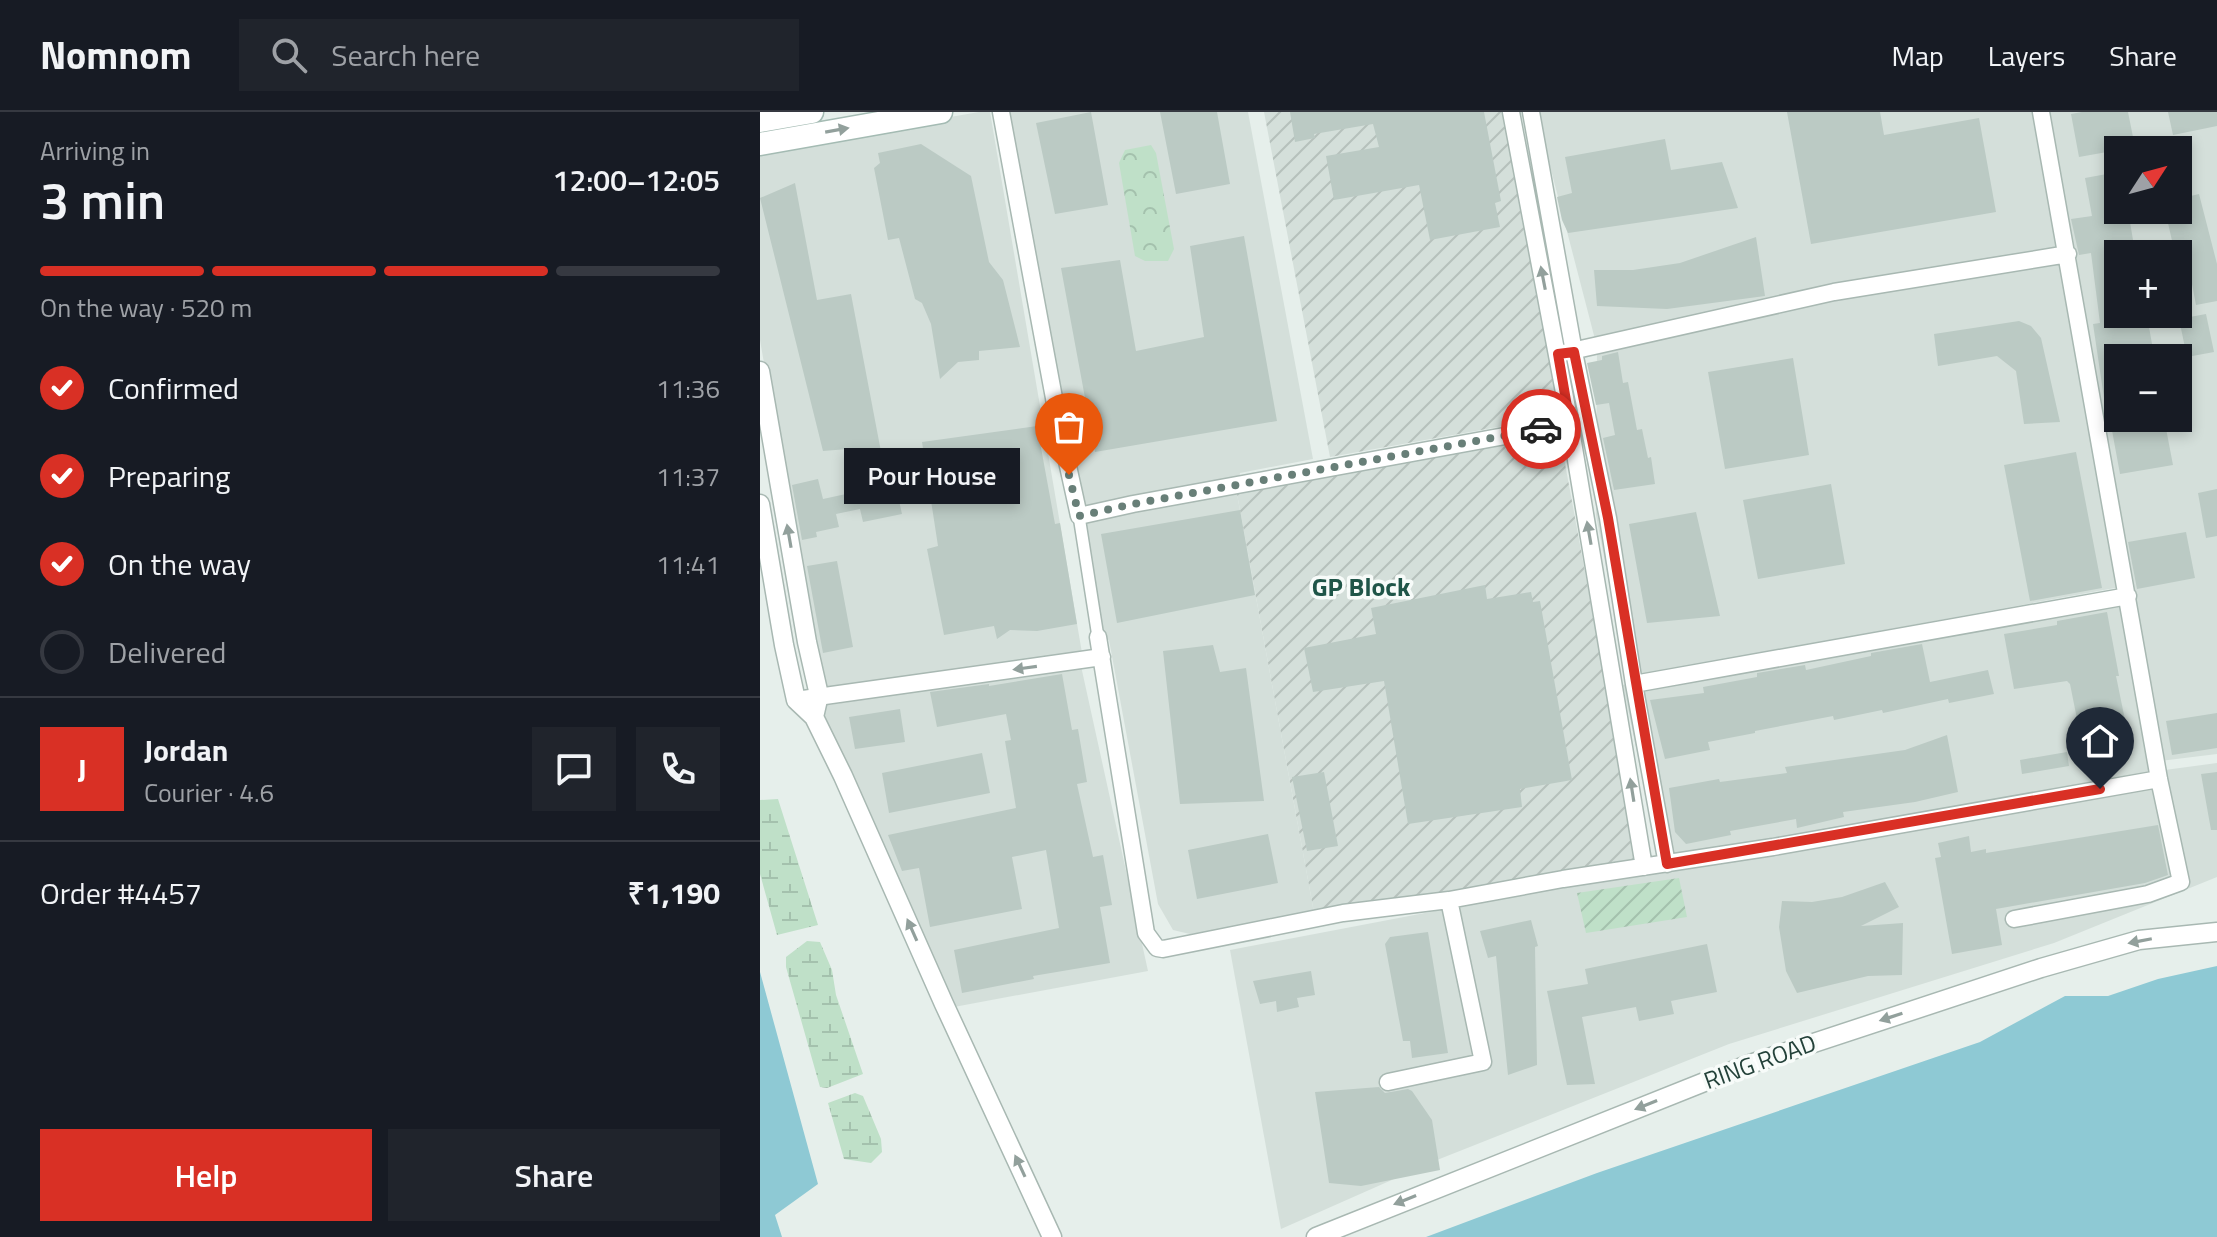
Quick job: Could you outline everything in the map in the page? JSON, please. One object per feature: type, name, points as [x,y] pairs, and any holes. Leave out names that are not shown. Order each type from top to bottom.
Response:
[{"type":"main road","points":[[760,121],[812,112]]},
{"type":"main road","points":[[760,144],[941,112]]},
{"type":"street","points":[[1001,112],[1079,516],[1146,933],[1157,948],[1343,913],[1449,900],[2159,779]]},
{"type":"street","points":[[1511,112],[1566,353],[1608,518],[1667,864]]},
{"type":"street","points":[[1531,112],[1566,353],[1570,424],[1644,867]]},
{"type":"street","points":[[2014,919],[2148,894],[2181,884],[2159,779],[2041,112]]},
{"type":"street","points":[[1566,353],[1834,292],[2068,254]]},
{"type":"street","points":[[760,371],[819,695],[814,717]]},
{"type":"street","points":[[1079,516],[1570,424]]},
{"type":"street","points":[[782,496],[760,502],[796,700],[814,717],[843,776],[1052,1237]]},
{"type":"street","points":[[772,581],[796,577]]},
{"type":"street","points":[[1634,684],[2128,596]]},
{"type":"street","points":[[784,645],[807,642]]},
{"type":"street","points":[[796,700],[1102,657]]},
{"type":"street","points":[[1388,1082],[1483,1062],[1449,900]]},
{"type":"street","name":"RING ROAD","points":[[1316,1237],[1747,1065],[2041,968],[2139,940],[2217,932]]},
{"type":"shaded area","points":[[990,112],[1082,653],[825,695],[760,340],[760,150]]},
{"type":"shaded area","points":[[1008,112],[1248,112],[1313,459],[1240,473],[1237,494],[1315,918],[1190,934],[1173,930],[1158,904],[1109,640],[1093,635]]},
{"type":"shaded area","points":[[1264,112],[1509,112],[1560,416],[1330,457]]},
{"type":"shaded area","points":[[1536,112],[2033,112],[2120,587],[1627,677],[1596,515],[1597,347]]},
{"type":"shaded area","points":[[2045,112],[2217,112],[2217,754],[2160,761]]},
{"type":"shaded area","points":[[1559,431],[1638,859],[1315,918],[1237,494]]},
{"type":"shaded area","points":[[2120,604],[2150,772],[2217,763],[2217,877],[2054,943],[1729,1044],[1437,1160],[1281,1229],[1230,950],[1661,868],[1623,685]]},
{"type":"shaded area","points":[[1081,666],[1148,971],[954,1007],[824,719],[822,706]]},
{"type":"green space","points":[[1151,145],[1156,153],[1174,249],[1168,261],[1145,261],[1135,256],[1119,163],[1125,150]]},
{"type":"green space","points":[[778,799],[818,925],[777,935],[760,874],[760,800]]},
{"type":"green space","points":[[1679,878],[1687,917],[1586,933],[1577,893]]},
{"type":"green space","points":[[807,941],[820,942],[832,970],[836,995],[863,1074],[827,1088],[820,1087],[786,967],[786,957]]},
{"type":"green space","points":[[855,1093],[863,1096],[881,1139],[882,1152],[871,1163],[844,1159],[828,1103]]},
{"type":"water","points":[[2217,966],[2217,1237],[1426,1237],[1597,1173],[1980,1042],[2065,996],[2108,996],[2158,979]]},
{"type":"water","points":[[760,972],[818,1184],[775,1215],[782,1237],[760,1237]]},
{"type":"building","points":[[1091,112],[1108,205],[1055,214],[1036,123]]},
{"type":"building","points":[[1160,112],[1217,112],[1230,184],[1176,194]]},
{"type":"building","points":[[1290,112],[1484,112],[1501,201],[1495,203],[1500,227],[1430,240],[1419,185],[1334,200],[1326,156],[1379,147],[1373,124],[1314,134],[1315,138],[1295,142]]},
{"type":"building","points":[[1787,112],[1880,112],[1884,135],[1979,118],[1996,212],[1811,244]]},
{"type":"building","points":[[2128,112],[2133,136],[2104,136],[2104,153],[2079,157],[2071,114]]},
{"type":"building","points":[[2168,112],[2217,112],[2217,126],[2173,135]]},
{"type":"building","points":[[1665,139],[1671,170],[1722,162],[1738,208],[1568,233],[1557,197],[1572,193],[1565,157]]},
{"type":"building","points":[[921,144],[971,176],[989,262],[1003,280],[1020,347],[979,351],[979,360],[958,362],[940,379],[931,324],[922,303],[915,299],[899,238],[888,240],[874,168],[880,163],[878,153]]},
{"type":"building","points":[[2104,175],[2104,224],[2130,224],[2133,240],[2104,240],[2104,328],[2149,328],[2152,344],[2104,344],[2104,398],[2093,324],[2100,323],[2091,253],[2079,255],[2071,219],[2092,216],[2085,178]]},
{"type":"building","points":[[795,183],[817,300],[851,294],[882,457],[889,455],[902,514],[863,522],[860,509],[836,514],[839,527],[816,532],[817,537],[802,540],[792,485],[818,479],[823,499],[869,489],[860,448],[823,451],[760,198]]},
{"type":"building","points":[[2199,194],[2217,264],[2217,301],[2196,305],[2192,284],[2192,240],[2172,240],[2168,224],[2192,224],[2192,196]]},
{"type":"building","points":[[1244,236],[1277,421],[1095,452],[1061,268],[1120,260],[1136,351],[1204,337],[1190,246]]},
{"type":"building","points":[[1756,237],[1765,296],[1667,309],[1597,306],[1594,270],[1633,270],[1680,263]]},
{"type":"building","points":[[2206,314],[2214,352],[2192,356],[2192,344],[2184,344],[2181,328],[2192,328],[2192,317]]},
{"type":"building","points":[[2019,321],[2031,326],[2041,338],[2060,422],[2024,424],[2016,371],[1997,356],[1938,366],[1934,334]]},
{"type":"building","points":[[1618,352],[1623,383],[1628,382],[1637,430],[1642,429],[1655,484],[1614,490],[1603,438],[1615,435],[1609,403],[1596,405],[1587,363]]},
{"type":"building","points":[[1793,358],[1809,455],[1725,469],[1708,372]]},
{"type":"building","points":[[1037,426],[1055,524],[1060,523],[1077,624],[1037,631],[1010,630],[997,639],[994,626],[944,635],[927,549],[938,546],[922,442]]},
{"type":"building","points":[[2112,432],[2167,432],[2173,465],[2120,474]]},
{"type":"building","points":[[2076,452],[2102,588],[2030,601],[2004,465]]},
{"type":"building","points":[[1831,484],[1845,564],[1758,579],[1743,500]]},
{"type":"building","points":[[2217,489],[2217,536],[2206,538],[2198,493]]},
{"type":"building","points":[[1240,510],[1255,595],[1117,623],[1101,534]]},
{"type":"building","points":[[1696,512],[1720,616],[1647,623],[1629,524]]},
{"type":"building","points":[[2186,532],[2195,578],[2137,589],[2128,542]]},
{"type":"building","points":[[837,561],[853,647],[823,653],[807,566]]},
{"type":"building","points":[[1485,585],[1487,599],[1531,592],[1533,602],[1540,601],[1572,780],[1520,789],[1522,807],[1408,824],[1384,681],[1313,692],[1304,648],[1376,634],[1371,608]]},
{"type":"building","points":[[2107,612],[2131,749],[2085,759],[2070,684],[2067,681],[2014,689],[2004,634]]},
{"type":"building","points":[[1922,644],[1930,682],[1988,670],[1994,694],[1949,703],[1948,699],[1834,720],[1833,716],[1755,731],[1708,742],[1710,750],[1665,759],[1650,700],[1704,693],[1703,687],[1757,677],[1757,673],[1805,665],[1806,670]]},
{"type":"building","points":[[1213,645],[1220,672],[1246,668],[1264,801],[1180,804],[1163,651]]},
{"type":"building","points":[[1062,674],[1072,730],[1078,729],[1087,782],[1077,784],[1093,857],[1103,855],[1112,905],[1100,907],[1110,963],[1033,976],[1034,979],[962,993],[954,950],[1059,928],[1046,850],[1012,857],[1022,909],[930,927],[919,868],[902,871],[888,835],[1016,808],[1005,741],[1011,740],[1006,714],[937,727],[930,692]]},
{"type":"building","points":[[900,709],[905,742],[855,749],[849,717]]},
{"type":"building","points":[[2217,713],[2217,748],[2172,755],[2166,721]]},
{"type":"building","points":[[1947,735],[1958,792],[1915,802],[1843,812],[1844,817],[1797,828],[1796,819],[1730,831],[1731,835],[1686,844],[1675,832],[1669,788],[1719,779],[1720,782],[1787,773],[1785,767],[1905,750]]},
{"type":"building","points":[[2067,752],[2069,766],[2022,774],[2020,760]]},
{"type":"building","points":[[982,753],[990,793],[889,813],[882,773]]},
{"type":"building","points":[[1324,772],[1338,846],[1307,851],[1292,777]]},
{"type":"building","points":[[2217,772],[2217,830],[2211,830],[2201,774]]},
{"type":"building","points":[[2158,825],[2168,875],[2145,883],[1996,909],[2002,945],[1952,954],[1935,858],[1941,857],[1938,843],[1969,836],[1971,852],[1986,849],[1986,853]]},
{"type":"building","points":[[1268,834],[1278,883],[1197,899],[1188,850]]},
{"type":"building","points":[[1885,882],[1899,907],[1861,926],[1903,923],[1902,975],[1868,976],[1797,993],[1786,971],[1779,927],[1782,901],[1812,902],[1842,897]]},
{"type":"building","points":[[1531,920],[1538,946],[1535,947],[1537,1065],[1508,1075],[1496,956],[1488,958],[1480,931]]},
{"type":"building","points":[[1428,932],[1448,1053],[1412,1058],[1410,1041],[1403,1041],[1385,944],[1390,937]]},
{"type":"building","points":[[1707,944],[1717,992],[1671,1001],[1674,1014],[1639,1021],[1636,1007],[1582,1017],[1595,1084],[1567,1085],[1547,991],[1588,984],[1585,969]]},
{"type":"building","points":[[1311,971],[1315,995],[1297,998],[1299,1007],[1277,1012],[1276,1001],[1260,1004],[1253,981]]},
{"type":"building","points":[[1379,1087],[1385,1093],[1412,1091],[1432,1120],[1440,1170],[1361,1186],[1329,1183],[1315,1092]]},
{"type":"way so far","points":[[1069,475],[1079,516],[1541,429]]},
{"type":"place","name":"Pour House","points":[[1069,475]]},
{"type":"district","name":"GP Block","points":[[1361,587]]},
{"type":"route","points":[[1541,429],[1570,424],[1558,354],[1574,352],[1608,518],[1667,864],[2100,789]]}]
